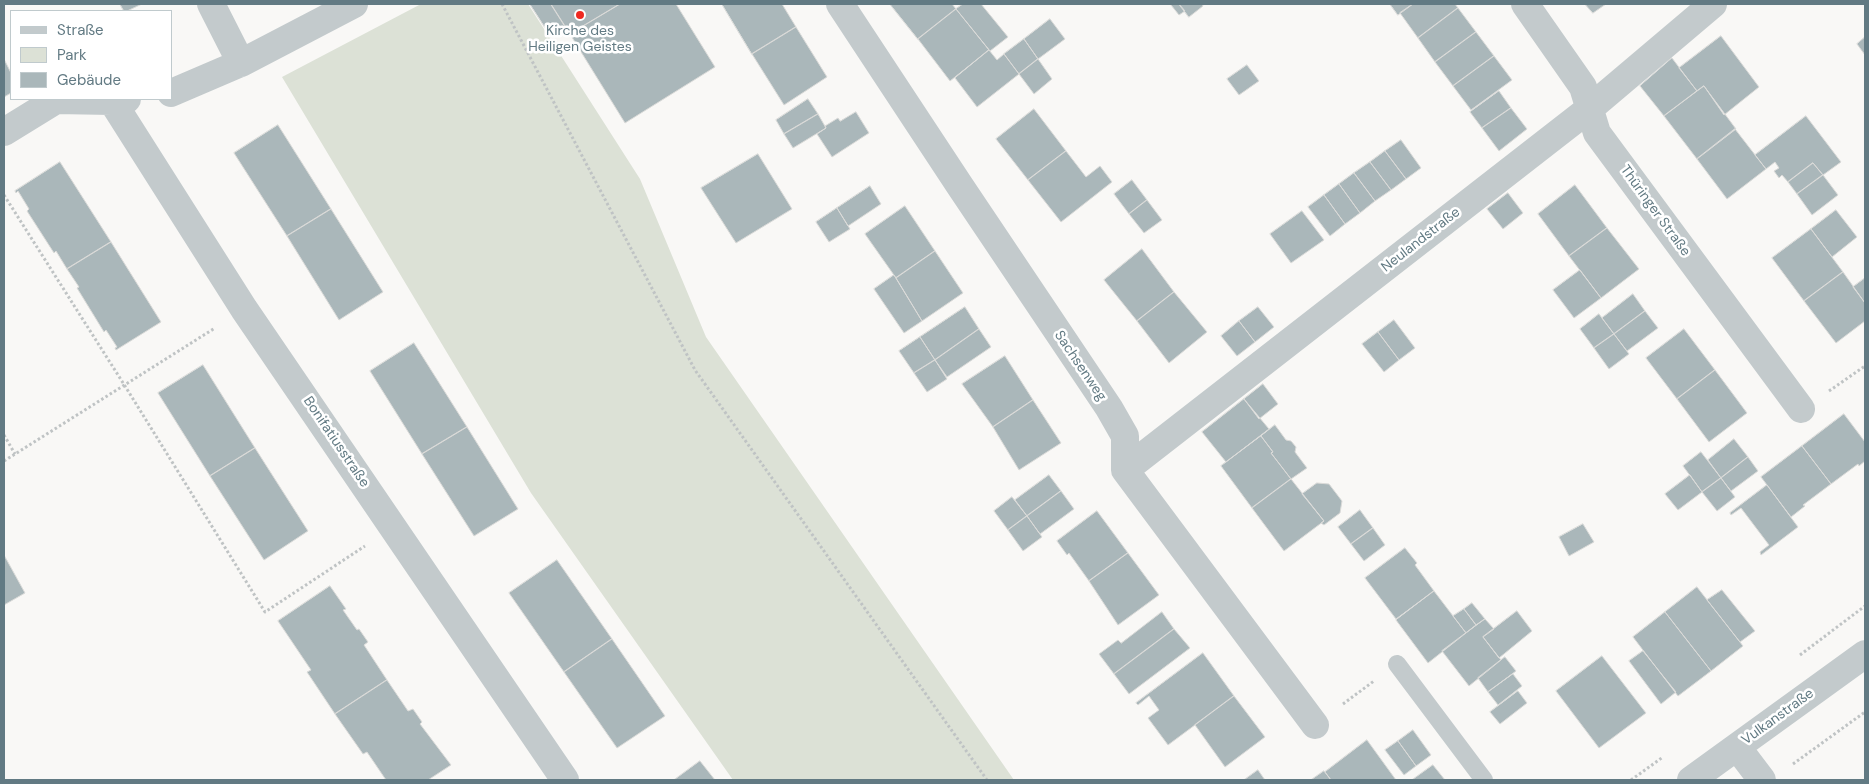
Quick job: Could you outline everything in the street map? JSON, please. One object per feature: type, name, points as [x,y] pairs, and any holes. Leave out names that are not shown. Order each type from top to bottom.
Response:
[{"type":"street","points":[[211,4],[241,63]]},
{"type":"street","points":[[172,93],[241,63],[354,4]]},
{"type":"street","name":"Sachsenweg","points":[[840,4],[1109,408],[1125,436],[1125,470]]},
{"type":"street","name":"Thüringer Straße","points":[[1525,4],[1583,87],[1597,133],[1801,409]]},
{"type":"street","name":"Neulandstraße","points":[[1125,470],[1589,109],[1713,4]]},
{"type":"street","points":[[4,132],[56,100],[119,100]]},
{"type":"street","name":"Bonifatiusstraße","points":[[119,100],[244,309],[565,780]]},
{"type":"street","points":[[1125,470],[1315,725]]},
{"type":"street","name":"Vulkanstraße","points":[[1691,780],[1865,654]]},
{"type":"street","points":[[1737,747],[1762,780]]},
{"type":"lane","points":[[1397,664],[1484,780]]},
{"type":"path","points":[[502,4],[695,370],[987,780]]},
{"type":"path","points":[[4,195],[266,612],[393,527]]},
{"type":"path","points":[[4,461],[244,309]]},
{"type":"path","points":[[1801,409],[1847,380],[1865,366]]},
{"type":"path","points":[[4,435],[15,454]]},
{"type":"path","points":[[1315,725],[1397,664]]},
{"type":"path","points":[[1786,769],[1865,712]]},
{"type":"green space","points":[[421,4],[528,4],[640,179],[706,337],[1014,780],[733,780],[531,493],[282,77]]},
{"type":"building","points":[[120,4],[142,4],[129,10],[123,10]]},
{"type":"building","points":[[530,4],[551,4],[565,26],[550,35]]},
{"type":"building","name":"Kirche des Heiligen Geistes","points":[[551,4],[620,4],[570,34]]},
{"type":"building","points":[[620,4],[676,4],[715,67],[625,123],[570,34]]},
{"type":"building","points":[[722,4],[782,4],[796,27],[752,54]]},
{"type":"building","points":[[890,4],[952,4],[956,9],[918,39]]},
{"type":"building","points":[[963,4],[981,4],[1008,37],[990,51],[956,9]]},
{"type":"building","points":[[1172,4],[1179,4],[1185,11],[1179,15]]},
{"type":"building","points":[[1179,4],[1202,4],[1203,6],[1189,17]]},
{"type":"building","points":[[1390,4],[1413,4],[1398,15]]},
{"type":"building","points":[[1413,4],[1455,4],[1458,8],[1418,38],[1400,13]]},
{"type":"building","points":[[1585,4],[1606,4],[1593,13]]},
{"type":"building","points":[[1458,8],[1476,32],[1435,62],[1418,38]]},
{"type":"building","points":[[956,9],[989,50],[950,81],[918,39]]},
{"type":"building","points":[[1050,19],[1065,39],[1038,59],[1024,39]]},
{"type":"building","points":[[796,27],[827,77],[784,105],[752,54]]},
{"type":"building","points":[[1476,32],[1494,56],[1453,86],[1435,62]]},
{"type":"building","points":[[1721,36],[1759,87],[1724,115],[1704,86],[1697,91],[1679,68]]},
{"type":"building","points":[[1865,37],[1865,55],[1857,44]]},
{"type":"building","points":[[1024,39],[1038,59],[1019,74],[1004,54]]},
{"type":"building","points":[[989,50],[997,60],[1004,54],[1019,74],[977,107],[955,78]]},
{"type":"building","points":[[1494,56],[1512,80],[1471,110],[1453,86]]},
{"type":"building","points":[[1672,58],[1697,91],[1664,116],[1640,86]]},
{"type":"building","points":[[4,59],[10,71],[10,94],[4,97]]},
{"type":"building","points":[[1038,59],[1052,79],[1034,94],[1019,74]]},
{"type":"building","points":[[1247,65],[1259,81],[1239,95],[1227,79]]},
{"type":"building","points":[[1704,86],[1736,129],[1697,159],[1664,116]]},
{"type":"building","points":[[1499,91],[1511,108],[1482,128],[1470,112]]},
{"type":"building","points":[[808,99],[818,114],[784,134],[776,120]]},
{"type":"building","points":[[1511,108],[1527,129],[1499,151],[1482,128]]},
{"type":"building","points":[[1034,109],[1066,151],[1028,180],[996,139]]},
{"type":"building","points":[[856,112],[869,133],[832,157],[817,134],[826,128],[825,126],[838,118],[840,121]]},
{"type":"building","points":[[818,114],[826,128],[793,148],[784,134]]},
{"type":"building","points":[[1806,116],[1841,162],[1823,175],[1813,163],[1788,182],[1782,175],[1779,178],[1774,171],[1779,168],[1775,162],[1766,169],[1755,155]]},
{"type":"building","points":[[278,125],[331,209],[287,236],[234,153]]},
{"type":"building","points":[[1735,129],[1766,169],[1727,199],[1697,159]]},
{"type":"building","points":[[1401,140],[1421,168],[1406,179],[1385,151]]},
{"type":"building","points":[[1066,151],[1086,177],[1100,166],[1112,182],[1061,222],[1028,180]]},
{"type":"building","points":[[1385,151],[1406,179],[1391,190],[1370,162]]},
{"type":"building","points":[[758,154],[792,209],[736,243],[701,188]]},
{"type":"building","points":[[60,162],[111,242],[67,269],[56,251],[54,253],[27,211],[29,209],[18,191],[16,193],[15,191]]},
{"type":"building","points":[[1370,162],[1391,190],[1375,201],[1354,173]]},
{"type":"building","points":[[1813,163],[1823,175],[1797,194],[1788,182]]},
{"type":"building","points":[[1354,173],[1375,201],[1360,213],[1339,184]]},
{"type":"building","points":[[1823,175],[1838,195],[1812,215],[1797,194]]},
{"type":"building","points":[[1132,180],[1147,200],[1129,214],[1114,194]]},
{"type":"building","points":[[1339,184],[1360,213],[1345,224],[1324,195]]},
{"type":"building","points":[[1575,185],[1607,228],[1569,256],[1538,214]]},
{"type":"building","points":[[870,186],[881,204],[848,226],[837,208]]},
{"type":"building","points":[[1508,193],[1523,213],[1503,229],[1487,209]]},
{"type":"building","points":[[1324,195],[1345,224],[1330,236],[1308,207]]},
{"type":"building","points":[[1147,200],[1162,220],[1144,233],[1129,214]]},
{"type":"building","points":[[905,206],[935,251],[896,278],[865,234]]},
{"type":"building","points":[[837,208],[850,229],[829,242],[816,222]]},
{"type":"building","points":[[331,209],[383,292],[339,320],[287,236]]},
{"type":"building","points":[[1836,210],[1857,237],[1832,257],[1811,229]]},
{"type":"building","points":[[1302,211],[1324,240],[1291,263],[1270,234]]},
{"type":"building","points":[[1607,228],[1639,269],[1601,298],[1569,256]]},
{"type":"building","points":[[1811,229],[1843,272],[1804,301],[1772,258]]},
{"type":"building","points":[[111,242],[161,322],[116,350],[115,348],[117,347],[106,330],[104,332],[67,269]]},
{"type":"building","points":[[1142,249],[1174,292],[1137,321],[1104,280]]},
{"type":"building","points":[[935,251],[963,293],[922,321],[896,278]]},
{"type":"building","points":[[1580,270],[1601,298],[1574,318],[1553,290]]},
{"type":"building","points":[[1843,272],[1865,303],[1865,321],[1836,343],[1804,301]]},
{"type":"building","points":[[894,275],[922,321],[904,333],[874,289]]},
{"type":"building","points":[[1865,278],[1865,303],[1853,287]]},
{"type":"building","points":[[1174,292],[1207,332],[1169,363],[1137,321]]},
{"type":"building","points":[[1633,294],[1645,311],[1614,334],[1602,318]]},
{"type":"building","points":[[965,307],[979,329],[935,360],[920,337]]},
{"type":"building","points":[[1258,307],[1274,327],[1255,342],[1239,321]]},
{"type":"building","points":[[1645,311],[1658,328],[1627,351],[1614,334]]},
{"type":"building","points":[[1599,314],[1614,334],[1594,348],[1580,329]]},
{"type":"building","points":[[1394,320],[1415,348],[1399,360],[1378,332]]},
{"type":"building","points":[[1239,321],[1255,342],[1237,356],[1221,336]]},
{"type":"building","points":[[979,329],[991,347],[947,377],[935,360]]},
{"type":"building","points":[[1684,329],[1715,370],[1677,399],[1646,358]]},
{"type":"building","points":[[1378,332],[1399,360],[1384,372],[1362,344]]},
{"type":"building","points":[[1614,334],[1629,354],[1609,369],[1594,348]]},
{"type":"building","points":[[920,337],[935,360],[914,373],[899,351]]},
{"type":"building","points":[[414,343],[467,427],[422,454],[370,371]]},
{"type":"building","points":[[1005,356],[1033,400],[993,427],[962,384]]},
{"type":"building","points":[[935,360],[947,379],[927,392],[914,373]]},
{"type":"building","points":[[203,365],[255,448],[210,476],[158,393]]},
{"type":"building","points":[[1715,370],[1747,413],[1709,442],[1677,399]]},
{"type":"building","points":[[1263,384],[1278,404],[1259,419],[1244,399]]},
{"type":"building","points":[[1244,399],[1269,429],[1226,462],[1202,432]]},
{"type":"building","points":[[1033,400],[1061,443],[1019,470],[993,427]]},
{"type":"building","points":[[1844,414],[1865,442],[1865,461],[1831,484],[1802,446]]},
{"type":"building","points":[[1275,425],[1286,440],[1291,441],[1296,447],[1295,452],[1307,468],[1291,479],[1271,453],[1273,452],[1261,436]]},
{"type":"building","points":[[467,427],[518,509],[474,536],[422,454]]},
{"type":"building","points":[[1261,436],[1273,452],[1271,453],[1291,479],[1252,508],[1221,466]]},
{"type":"building","points":[[1734,439],[1748,457],[1721,478],[1708,460]]},
{"type":"building","points":[[1802,446],[1831,484],[1803,505],[1805,506],[1791,517],[1761,477]]},
{"type":"building","points":[[255,448],[308,531],[264,560],[210,476]]},
{"type":"building","points":[[1701,452],[1721,478],[1702,492],[1683,466]]},
{"type":"building","points":[[1748,457],[1758,471],[1731,491],[1721,478]]},
{"type":"building","points":[[1049,475],[1061,491],[1027,516],[1015,500]]},
{"type":"building","points":[[1690,475],[1702,492],[1678,510],[1665,494]]},
{"type":"building","points":[[1721,478],[1735,497],[1717,511],[1702,492]]},
{"type":"building","points":[[1291,479],[1324,521],[1284,551],[1252,508]]},
{"type":"building","points":[[1317,483],[1329,484],[1342,501],[1340,513],[1324,525],[1321,523],[1324,521],[1302,494]]},
{"type":"building","points":[[1767,485],[1798,527],[1761,555],[1760,552],[1769,545],[1741,508],[1731,515],[1730,513]]},
{"type":"building","points":[[1061,491],[1074,509],[1040,534],[1027,516]]},
{"type":"building","points":[[1012,497],[1027,516],[1008,530],[994,511]]},
{"type":"building","points":[[1360,510],[1373,528],[1351,544],[1338,527]]},
{"type":"building","points":[[1097,511],[1128,553],[1089,581],[1069,553],[1067,555],[1057,541]]},
{"type":"building","points":[[1027,516],[1042,537],[1023,551],[1008,530]]},
{"type":"building","points":[[1583,524],[1594,542],[1569,556],[1559,537]]},
{"type":"building","points":[[1373,528],[1385,545],[1364,561],[1351,544]]},
{"type":"building","points":[[1405,548],[1417,563],[1415,565],[1434,591],[1396,619],[1365,578]]},
{"type":"building","points":[[1128,553],[1159,595],[1118,625],[1089,581]]},
{"type":"building","points":[[4,555],[25,593],[4,605]]},
{"type":"building","points":[[557,560],[612,639],[564,672],[509,593]]},
{"type":"building","points":[[330,586],[346,609],[343,610],[368,642],[364,645],[387,680],[335,714],[307,672],[311,670],[278,621]]},
{"type":"building","points":[[1697,587],[1743,646],[1711,671],[1665,612]]},
{"type":"building","points":[[1722,590],[1755,631],[1740,642],[1707,600]]},
{"type":"building","points":[[1434,591],[1466,633],[1428,663],[1396,620]]},
{"type":"building","points":[[1472,603],[1485,619],[1476,625],[1464,609]]},
{"type":"building","points":[[1464,609],[1476,625],[1466,633],[1453,616]]},
{"type":"building","points":[[1517,611],[1532,631],[1499,658],[1483,637]]},
{"type":"building","points":[[1162,612],[1174,629],[1114,674],[1099,654],[1118,640],[1121,643]]},
{"type":"building","points":[[1665,612],[1711,671],[1678,696],[1633,637]]},
{"type":"building","points":[[1485,619],[1494,629],[1483,637],[1501,660],[1469,686],[1442,651]]},
{"type":"building","points":[[1174,629],[1190,648],[1129,694],[1114,674]]},
{"type":"building","points":[[612,639],[665,716],[617,748],[564,672]]},
{"type":"building","points":[[1643,651],[1676,692],[1661,704],[1629,661]]},
{"type":"building","points":[[1203,653],[1234,696],[1168,745],[1148,718],[1159,710],[1149,696],[1138,705],[1136,703]]},
{"type":"building","points":[[1602,656],[1646,713],[1599,748],[1556,691]]},
{"type":"building","points":[[1505,657],[1516,671],[1488,692],[1478,678]]},
{"type":"building","points":[[1513,674],[1522,686],[1498,705],[1488,692]]},
{"type":"building","points":[[387,680],[408,711],[413,709],[422,722],[420,724],[451,765],[428,780],[386,780],[367,752],[363,754],[335,714]]},
{"type":"building","points":[[1518,691],[1527,703],[1500,724],[1490,712]]},
{"type":"building","points":[[1234,696],[1265,737],[1225,767],[1195,725]]},
{"type":"building","points":[[1413,730],[1431,755],[1416,766],[1398,741]]},
{"type":"building","points":[[1367,740],[1396,780],[1331,780],[1325,772]]},
{"type":"building","points":[[1398,741],[1416,766],[1404,775],[1385,750]]},
{"type":"building","points":[[700,761],[715,780],[674,780]]},
{"type":"building","points":[[1433,765],[1445,780],[1412,780]]},
{"type":"building","points":[[1258,770],[1265,780],[1244,780]]},
{"type":"building","points":[[1324,771],[1331,780],[1311,780]]},
{"type":"place","name":"Kirche des Heiligen Geistes","points":[[580,15]]}]
